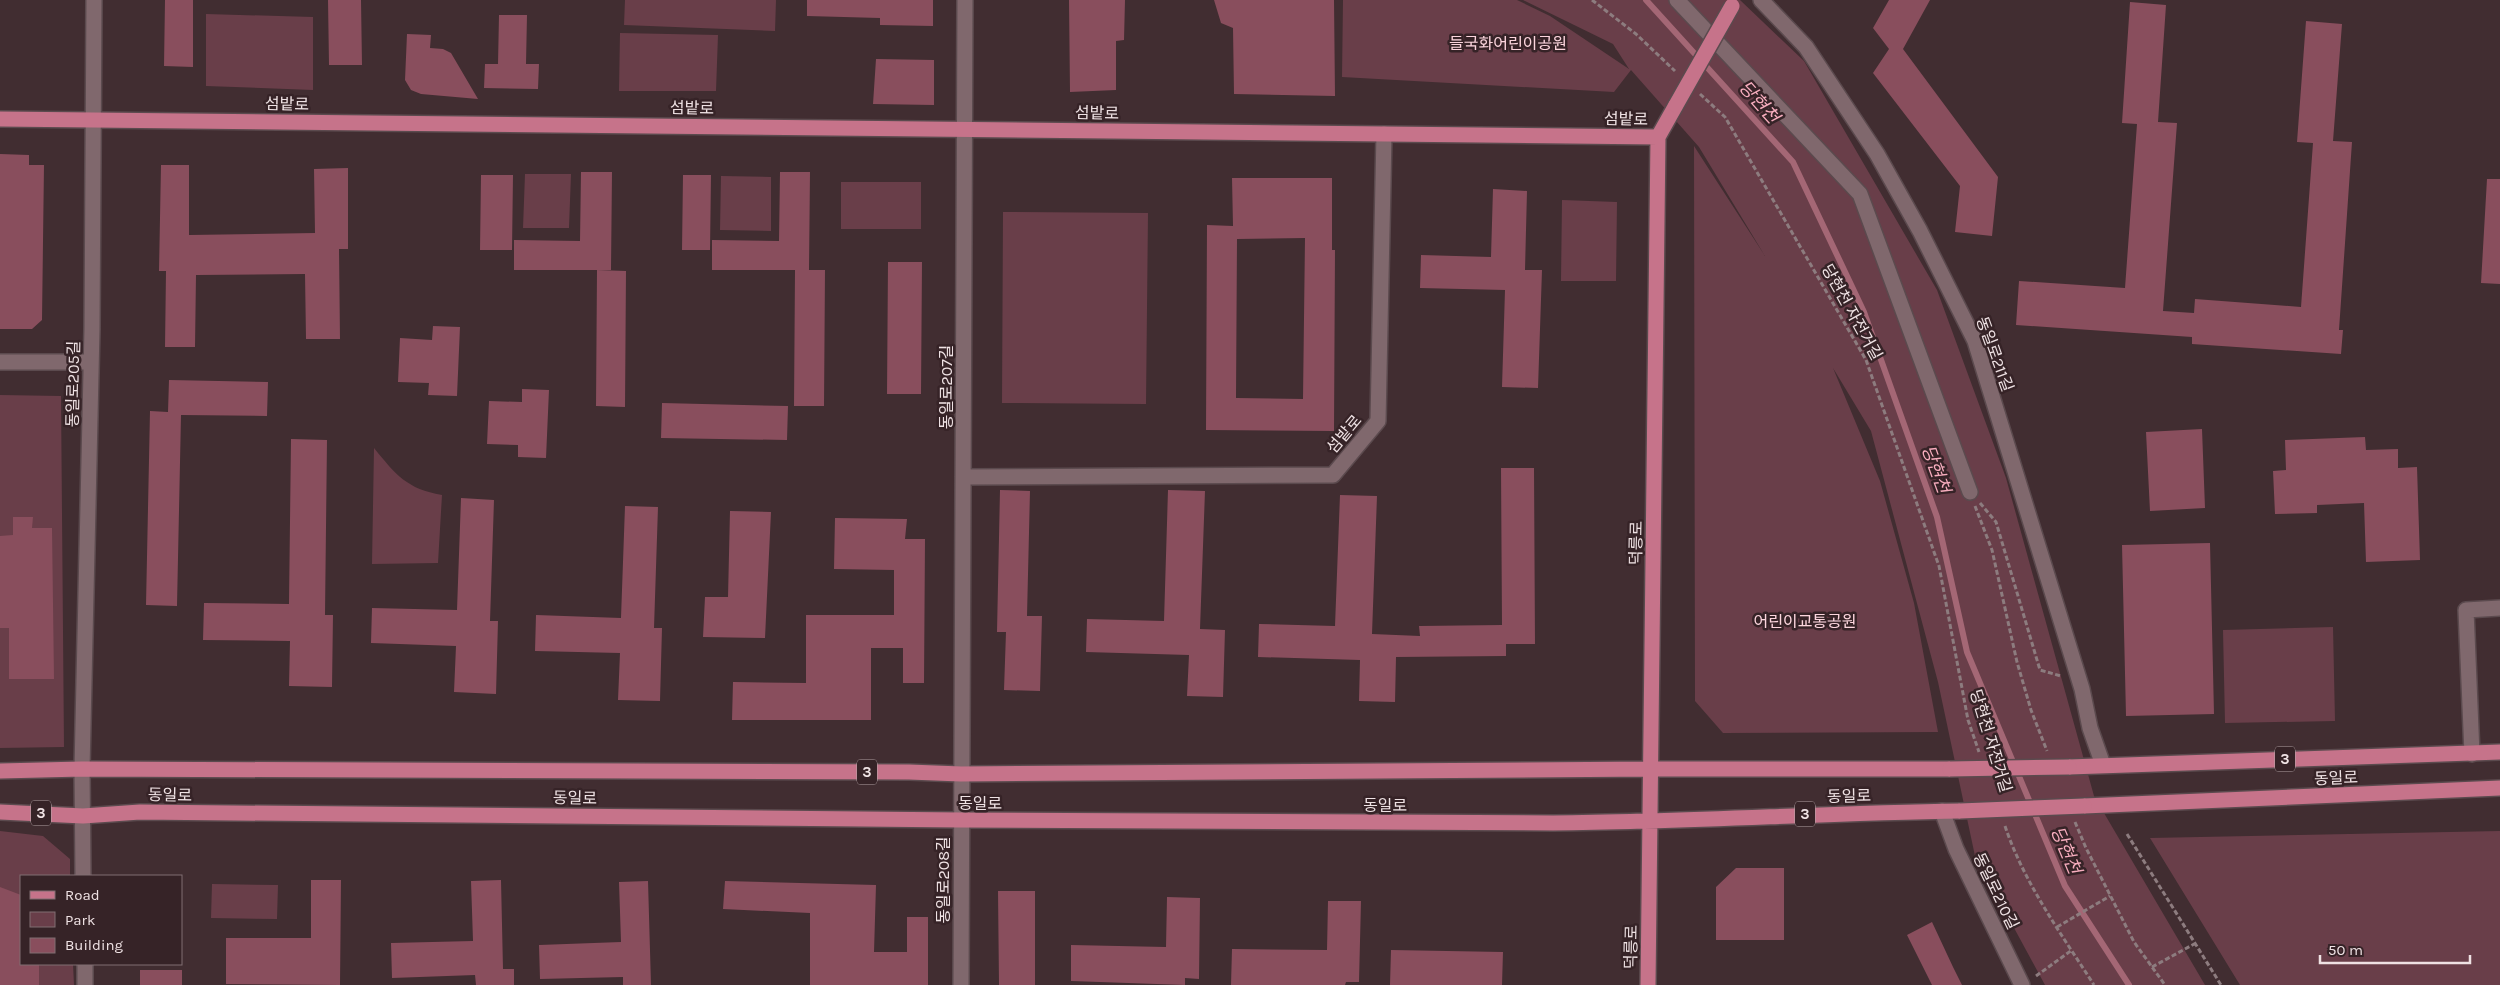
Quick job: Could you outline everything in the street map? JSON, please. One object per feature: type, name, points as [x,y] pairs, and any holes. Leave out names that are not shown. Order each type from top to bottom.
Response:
[{"type":"main road","name":"덕릉로","points":[[1648,985],[1658,137],[1734,3]]},
{"type":"main road","name":"섬밭로","points":[[0,119],[1658,137]]},
{"type":"main road","name":"동일로","points":[[0,771],[82,769],[909,772],[961,774],[1651,769],[1950,769],[2069,767],[2500,752]]},
{"type":"main road","name":"동일로","points":[[0,812],[82,816],[140,812],[960,820],[1651,822],[2500,788]]},
{"type":"street","name":"동일로205길","points":[[83,875],[82,769],[91,362],[94,0]]},
{"type":"street","name":"동일로207길","points":[[961,774],[965,0]]},
{"type":"street","points":[[1677,0],[1860,194],[1970,492]]},
{"type":"street","name":"동일로211길","points":[[1761,0],[1806,47],[1877,154],[1920,231],[1975,341],[2078,677],[2090,728],[2103,765]]},
{"type":"street","name":"섬밭로","points":[[963,477],[1333,475],[1378,421],[1384,134]]},
{"type":"street","points":[[0,362],[91,362]]},
{"type":"street","points":[[2472,754],[2466,610],[2500,608]]},
{"type":"street","name":"동일로208길","points":[[961,774],[961,985]]},
{"type":"street","name":"동일로210길","points":[[1942,811],[1956,849],[2027,982]]},
{"type":"street","points":[[85,965],[85,985]]},
{"type":"path","points":[[1592,0],[1636,34],[1677,73]]},
{"type":"path","name":"당현천 자전거길","points":[[1698,92],[1725,117],[1866,360],[1939,566],[1968,720],[1981,757]]},
{"type":"path","points":[[1970,492],[1996,522],[2040,670],[2070,679],[2078,677]]},
{"type":"path","points":[[1970,492],[1992,550],[2017,662],[2031,710],[2049,756]]},
{"type":"path","points":[[2075,820],[2086,848],[2134,942],[2165,985]]},
{"type":"path","points":[[2003,822],[2013,850],[2057,927],[2094,985]]},
{"type":"path","points":[[2126,834],[2196,942],[2221,985]]},
{"type":"path","points":[[2057,927],[2110,896]]},
{"type":"path","points":[[2152,967],[2196,942]]},
{"type":"path","points":[[2027,982],[2072,950]]},
{"type":"green space","points":[[625,0],[776,0],[775,31],[624,25]]},
{"type":"green space","points":[[1343,0],[1517,0],[1550,16],[1629,69],[1613,44],[1523,0],[1740,0],[1804,61],[1937,290],[2006,478],[2094,796],[2205,985],[2045,985],[1975,856],[1938,682],[1871,431],[1833,368],[1880,481],[1914,603],[1938,732],[1723,733],[1695,701],[1694,146],[1765,256],[1699,147],[1631,70],[1614,92],[1342,77]]},
{"type":"green space","points":[[206,14],[313,17],[313,90],[206,86]]},
{"type":"green space","points":[[620,33],[718,35],[716,91],[619,91]]},
{"type":"green space","points":[[525,174],[571,174],[569,228],[523,228]]},
{"type":"green space","points":[[721,176],[771,177],[771,231],[720,230]]},
{"type":"green space","points":[[841,182],[921,182],[921,229],[841,229]]},
{"type":"green space","points":[[1562,200],[1617,202],[1616,281],[1561,281]]},
{"type":"green space","points":[[1003,212],[1148,213],[1146,404],[1002,403]]},
{"type":"green space","points":[[0,395],[61,396],[64,747],[0,748]]},
{"type":"green space","points":[[374,448],[396,473],[411,485],[442,495],[438,563],[372,564]]},
{"type":"green space","points":[[2333,627],[2335,721],[2225,723],[2223,630]]},
{"type":"green space","points":[[0,831],[43,836],[70,859],[70,875],[20,875],[20,965],[73,965],[74,985],[0,985]]},
{"type":"green space","points":[[2500,831],[2500,985],[2240,985],[2150,838]]},
{"type":"green space","points":[[212,884],[278,885],[277,919],[211,918]]},
{"type":"building","points":[[165,0],[193,0],[193,67],[164,66]]},
{"type":"building","points":[[328,0],[361,0],[362,65],[329,65]]},
{"type":"building","points":[[807,0],[933,0],[933,26],[880,25],[880,18],[807,16]]},
{"type":"building","points":[[1069,0],[1125,0],[1124,40],[1116,41],[1116,90],[1070,92]]},
{"type":"building","points":[[1214,0],[1334,0],[1335,96],[1234,94],[1233,28],[1221,23]]},
{"type":"building","points":[[1889,0],[1930,0],[1903,49],[1998,177],[1992,236],[1955,232],[1960,186],[1873,73],[1889,49],[1873,28]]},
{"type":"building","points":[[2130,2],[2166,5],[2158,122],[2177,123],[2163,311],[2194,313],[2195,299],[2301,307],[2313,143],[2297,142],[2306,21],[2342,24],[2333,141],[2352,142],[2339,330],[2343,330],[2341,354],[2192,344],[2192,337],[2016,325],[2019,281],[2125,288],[2137,124],[2122,123]]},
{"type":"building","points":[[499,15],[527,15],[526,64],[539,64],[538,89],[484,88],[485,64],[498,64]]},
{"type":"building","points":[[407,34],[431,35],[430,48],[443,49],[451,53],[478,99],[421,94],[411,90],[405,80]]},
{"type":"building","points":[[876,59],[934,60],[934,105],[873,104]]},
{"type":"building","points":[[0,154],[29,155],[29,165],[44,165],[42,320],[32,329],[0,329]]},
{"type":"building","points":[[161,165],[189,165],[189,235],[315,233],[314,169],[348,168],[348,249],[339,249],[340,339],[306,339],[305,274],[196,275],[195,347],[165,347],[166,271],[159,271]]},
{"type":"building","points":[[581,172],[612,172],[611,270],[514,270],[514,240],[580,241]]},
{"type":"building","points":[[780,172],[810,172],[809,270],[712,270],[712,240],[779,241]]},
{"type":"building","points":[[481,175],[513,175],[512,250],[480,250]]},
{"type":"building","points":[[683,175],[711,175],[710,250],[682,250]]},
{"type":"building","points":[[1232,178],[1332,178],[1332,250],[1335,250],[1334,431],[1206,430],[1207,225],[1233,226]],"holes":[[[1305,238],[1303,399],[1236,398],[1237,239]]]},
{"type":"building","points":[[2487,179],[2500,179],[2500,284],[2481,283]]},
{"type":"building","points":[[1493,189],[1527,191],[1525,270],[1542,270],[1538,388],[1502,387],[1505,290],[1420,288],[1421,255],[1491,257]]},
{"type":"building","points":[[888,262],[922,262],[921,394],[887,394]]},
{"type":"building","points":[[597,270],[626,271],[625,407],[596,406]]},
{"type":"building","points":[[795,270],[825,270],[824,406],[794,406]]},
{"type":"building","points":[[433,326],[460,327],[457,396],[428,395],[429,383],[398,382],[400,338],[432,340]]},
{"type":"building","points":[[169,380],[268,382],[267,416],[181,415],[177,606],[146,605],[150,411],[168,412]]},
{"type":"building","points":[[522,389],[549,390],[546,458],[518,457],[518,445],[487,444],[489,401],[522,402]]},
{"type":"building","points":[[662,403],[788,406],[787,440],[661,438]]},
{"type":"building","points":[[2202,429],[2205,508],[2150,511],[2146,432]]},
{"type":"building","points":[[2365,437],[2366,450],[2398,449],[2398,468],[2417,467],[2420,560],[2366,562],[2364,503],[2317,505],[2317,513],[2275,514],[2273,471],[2286,470],[2285,440]]},
{"type":"building","points":[[291,439],[327,440],[325,615],[333,615],[332,687],[289,686],[290,641],[203,640],[204,603],[289,604]]},
{"type":"building","points":[[1501,468],[1534,468],[1535,644],[1506,644],[1506,656],[1396,657],[1395,702],[1359,701],[1360,660],[1258,657],[1259,624],[1335,626],[1340,495],[1377,496],[1372,634],[1420,636],[1419,626],[1502,625]]},
{"type":"building","points":[[1000,490],[1030,491],[1027,616],[1042,616],[1040,691],[1004,690],[1006,632],[997,632]]},
{"type":"building","points":[[1168,490],[1205,491],[1200,629],[1225,630],[1223,697],[1187,696],[1189,655],[1086,652],[1087,619],[1164,621]]},
{"type":"building","points":[[461,498],[494,500],[490,621],[498,621],[496,694],[454,692],[456,646],[371,643],[372,608],[457,610]]},
{"type":"building","points":[[625,506],[658,507],[654,628],[662,628],[660,701],[618,700],[620,653],[535,651],[536,615],[621,618]]},
{"type":"building","points":[[730,511],[771,512],[765,638],[703,637],[705,597],[728,597]]},
{"type":"building","points":[[13,517],[33,517],[32,528],[52,528],[54,679],[9,679],[9,628],[0,628],[0,536],[13,535]]},
{"type":"building","points":[[835,518],[907,519],[905,539],[925,539],[924,683],[903,683],[903,648],[871,648],[871,720],[732,720],[733,682],[806,683],[806,615],[894,615],[894,570],[834,569]]},
{"type":"building","points":[[2210,543],[2214,714],[2126,716],[2122,545]]},
{"type":"building","points":[[1736,868],[1784,868],[1784,940],[1716,940],[1716,887]]},
{"type":"building","points":[[311,880],[341,880],[340,985],[226,984],[226,938],[311,938]]},
{"type":"building","points":[[501,880],[503,969],[514,969],[514,985],[476,985],[475,975],[392,978],[391,943],[473,941],[471,881]]},
{"type":"building","points":[[648,881],[651,985],[623,985],[623,977],[540,979],[539,945],[621,942],[619,882]]},
{"type":"building","points":[[725,881],[876,885],[874,952],[907,952],[907,917],[928,917],[928,985],[810,985],[810,913],[723,909]]},
{"type":"building","points":[[0,887],[20,895],[20,965],[39,965],[39,985],[0,985]]},
{"type":"building","points":[[998,891],[1035,891],[1035,985],[999,985]]},
{"type":"building","points":[[1167,897],[1200,898],[1199,979],[1185,978],[1185,985],[1071,981],[1071,945],[1166,947]]},
{"type":"building","points":[[1328,901],[1361,901],[1359,982],[1346,982],[1345,985],[1231,985],[1232,949],[1327,950]]},
{"type":"building","points":[[1932,922],[1962,985],[1932,985],[1907,935]]},
{"type":"building","points":[[1391,950],[1503,952],[1502,985],[1390,985]]},
{"type":"building","points":[[140,970],[182,970],[182,985],[140,985]]},
{"type":"waterway","name":"당현천","points":[[1646,0],[1793,162],[1864,312],[1937,517],[1967,652],[2065,886],[2129,985]]},
{"type":"park label","name":"들국화어린이공원","points":[[1508,43]]},
{"type":"park label","name":"어린이교통공원","points":[[1805,621]]}]
